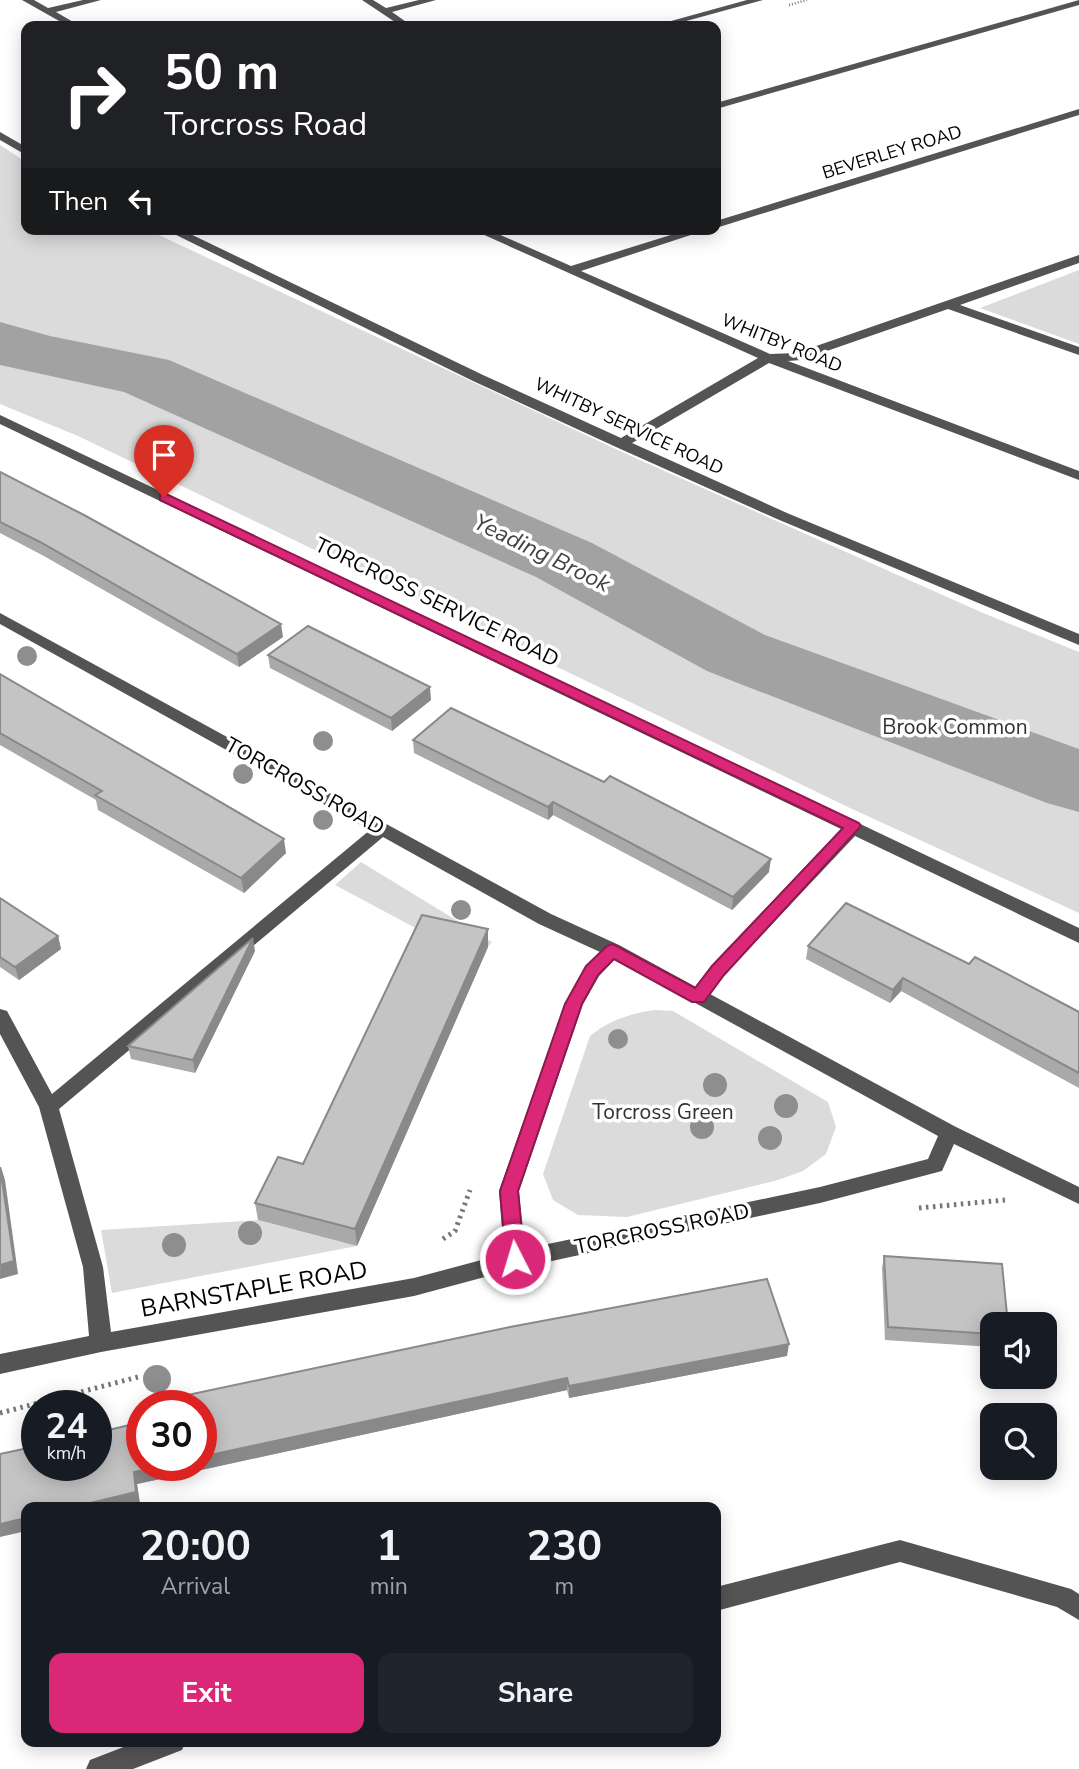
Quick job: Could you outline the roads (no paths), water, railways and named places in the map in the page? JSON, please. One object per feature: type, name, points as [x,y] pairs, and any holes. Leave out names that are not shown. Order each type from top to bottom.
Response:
[{"type":"street","points":[[27,0],[66,21]]},
{"type":"street","points":[[46,10],[96,0]]},
{"type":"street","points":[[368,0],[399,21]]},
{"type":"street","points":[[384,11],[431,0]]},
{"type":"street","points":[[676,21],[758,0]]},
{"type":"street","points":[[721,105],[1079,2]]},
{"type":"street","name":"BEVERLEY ROAD","points":[[721,223],[1079,112]]},
{"type":"street","points":[[0,135],[21,149]]},
{"type":"street","name":"WHITBY SERVICE ROAD","points":[[183,235],[621,444],[782,516],[1079,640]]},
{"type":"street","name":"WHITBY ROAD","points":[[491,235],[768,358],[1079,476]]},
{"type":"street","points":[[572,270],[684,235]]},
{"type":"street","points":[[621,444],[768,358],[797,357],[1079,259]]},
{"type":"street","points":[[948,305],[1079,351]]},
{"type":"street","name":"TORCROSS SERVICE ROAD","points":[[0,419],[1079,936]]},
{"type":"street","name":"TORCROSS ROAD","points":[[0,618],[545,919],[613,950],[949,1133],[1079,1196]]},
{"type":"street","points":[[698,997],[718,970],[854,826]]},
{"type":"street","points":[[48,1107],[382,829]]},
{"type":"street","points":[[515,1259],[509,1191],[574,1004],[592,971],[613,950]]},
{"type":"street","points":[[0,1016],[48,1107],[93,1267],[101,1343]]},
{"type":"street","name":"TORCROSS ROAD","points":[[515,1259],[820,1195],[884,1176],[935,1165],[949,1133]]},
{"type":"street","name":"BARNSTAPLE ROAD","points":[[0,1364],[101,1343],[414,1287],[515,1259]]},
{"type":"street","points":[[721,1598],[900,1551],[1063,1597],[1079,1608]]},
{"type":"street","points":[[99,1769],[157,1747]]},
{"type":"waterway","name":"Yeading Brook","points":[[0,342],[36,354],[144,375],[564,560],[736,653],[1079,782]]},
{"type":"park label","name":"Brook Common","points":[[955,727]]},
{"type":"park label","name":"Torcross Green","points":[[663,1112]]}]
